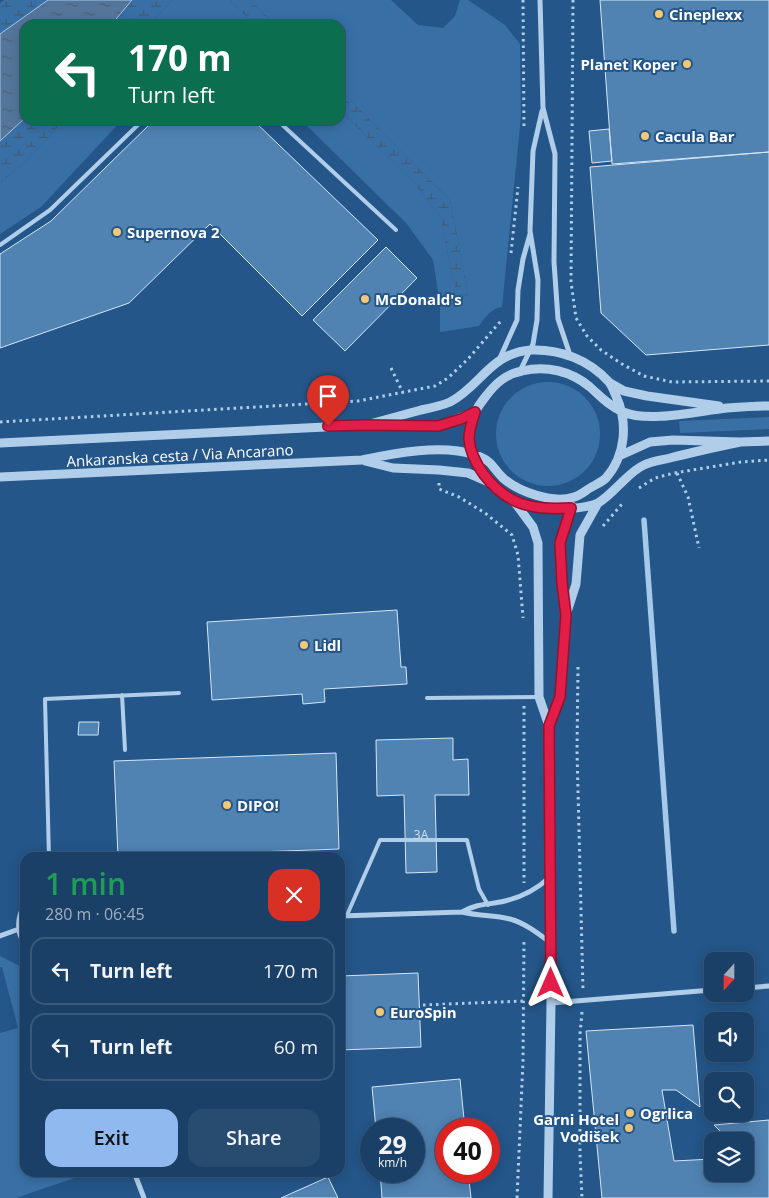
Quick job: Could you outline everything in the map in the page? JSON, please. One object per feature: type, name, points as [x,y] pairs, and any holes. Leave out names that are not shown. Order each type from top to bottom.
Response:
[{"type":"street","points":[[520,371],[533,344],[537,320],[538,280],[530,231],[533,151],[542,108],[540,0]]},
{"type":"street","points":[[542,108],[555,154],[554,262],[558,319],[570,354]]},
{"type":"street","points":[[499,360],[517,320],[518,290],[530,231]]},
{"type":"street","points":[[499,360],[530,350],[570,354],[596,371],[610,384],[624,391],[729,408]]},
{"type":"street","name":"Ankaranska cesta / Via Ancarano","points":[[366,425],[450,402],[466,392],[482,374],[499,360]]},
{"type":"street","points":[[548,1198],[551,1003],[549,726],[540,697],[538,543],[533,527],[513,500],[492,484],[472,454],[470,431],[475,412],[496,383],[508,375],[520,371],[544,369],[563,372],[578,378],[603,400],[632,415],[647,417],[729,408],[769,406]]},
{"type":"street","points":[[472,454],[488,460],[504,478],[527,493],[559,499],[574,498],[606,478],[619,456],[624,431],[622,411],[610,384]]},
{"type":"street","name":"Ankaranska cesta / Via Ancarano","points":[[2,443],[366,425],[438,426],[461,419],[475,412]]},
{"type":"street","points":[[619,456],[650,442],[673,440],[769,441]]},
{"type":"street","points":[[566,615],[576,584],[580,534],[598,503],[631,473],[645,464],[740,442]]},
{"type":"street","name":"Ankaranska cesta / Via Ancarano","points":[[0,476],[362,460],[401,452],[439,450],[472,454]]},
{"type":"street","name":"Ankaranska cesta / Via Ancarano","points":[[362,460],[393,468],[468,473],[492,484]]},
{"type":"street","points":[[549,726],[560,697],[566,615],[559,555],[562,534],[574,498]]},
{"type":"street","points":[[513,500],[530,506],[551,509],[571,508],[598,503]]},
{"type":"street","points":[[462,912],[474,905],[488,905],[524,895],[539,887],[550,877]]},
{"type":"street","points":[[347,915],[462,912],[477,916],[511,919],[551,943]]},
{"type":"street","points":[[0,936],[19,929],[20,916]]},
{"type":"street","points":[[754,987],[769,986]]},
{"type":"street","points":[[551,1003],[704,991]]},
{"type":"street","points":[[136,1177],[144,1198]]},
{"type":"lane","points":[[0,245],[50,210],[138,125]]},
{"type":"lane","points":[[282,125],[396,230]]},
{"type":"lane","points":[[49,852],[45,699],[179,693]]},
{"type":"lane","points":[[122,695],[125,750]]},
{"type":"lane","points":[[427,698],[540,697]]},
{"type":"lane","points":[[347,915],[380,840],[467,840],[479,889],[488,905]]},
{"type":"path","points":[[523,0],[523,138]]},
{"type":"path","points":[[573,0],[571,282],[576,318],[587,336],[601,350],[644,376],[672,382],[769,381]]},
{"type":"path","points":[[510,253],[518,186]]},
{"type":"path","points":[[0,422],[358,401],[403,393],[435,386],[448,378],[481,346],[498,323],[510,320]]},
{"type":"path","points":[[391,368],[403,393]]},
{"type":"path","points":[[635,490],[655,478],[677,473],[741,462],[769,460]]},
{"type":"path","points":[[677,473],[688,497],[699,548]]},
{"type":"path","points":[[439,489],[459,497],[485,513],[512,535],[518,555],[523,622]]},
{"type":"path","points":[[601,528],[624,501]]},
{"type":"path","points":[[578,664],[577,751],[583,1001],[580,1034],[582,1198]]},
{"type":"path","points":[[524,698],[524,895]]},
{"type":"path","points":[[517,1198],[523,1062],[524,926]]},
{"type":"path","points":[[423,1005],[524,1001]]},
{"type":"green space","points":[[4,0],[48,0],[0,34],[0,3]]},
{"type":"green space","points":[[132,0],[172,0],[154,20],[115,20]]},
{"type":"green space","points":[[172,0],[230,0],[250,20],[154,20]]},
{"type":"green space","points":[[230,0],[250,0],[270,20],[250,20]]},
{"type":"green space","points":[[250,0],[391,0],[418,25],[443,28],[455,16],[460,0],[468,0],[505,25],[520,44],[521,116],[502,307],[492,311],[479,326],[440,332],[440,304],[433,260],[407,224],[306,125],[345,125],[345,115],[415,184],[441,217],[452,276],[460,300],[468,295],[450,200],[345,95],[345,20],[270,20]]},
{"type":"green space","points":[[345,95],[450,200],[468,295],[460,301],[452,276],[441,217],[415,184],[345,115]]},
{"type":"green space","points":[[20,123],[20,125],[59,125],[26,161],[0,183],[0,141]]},
{"type":"green space","points":[[59,125],[117,125],[41,207],[0,234],[0,183],[26,161]]},
{"type":"green space","points":[[548,382],[568,386],[585,397],[596,414],[600,434],[596,454],[585,471],[568,482],[548,486],[528,482],[511,471],[500,454],[496,434],[500,414],[511,397],[528,386]]},
{"type":"green space","points":[[769,417],[769,429],[680,433],[679,421]]},
{"type":"green space","points":[[0,956],[20,966],[20,1177],[77,1177],[16,1198],[0,1198],[0,1033],[18,1028],[2,967],[0,967]]},
{"type":"water","points":[[48,0],[132,0],[115,20],[20,20],[20,123],[0,141],[0,34]]},
{"type":"building","name":"Planet Koper","points":[[600,0],[769,0],[769,152],[612,164]]},
{"type":"building","name":"Supernova 2","points":[[149,125],[258,125],[378,240],[302,316],[210,224],[129,303],[0,348],[0,254],[51,221]]},
{"type":"building","points":[[609,129],[612,161],[592,163],[589,131]]},
{"type":"building","points":[[769,152],[769,345],[646,355],[601,313],[590,167]]},
{"type":"building","name":"McDonald's","points":[[386,247],[417,278],[345,351],[313,320]]},
{"type":"building","name":"Lidl","points":[[397,610],[401,667],[406,667],[407,684],[324,689],[325,702],[303,704],[302,694],[212,700],[207,622]]},
{"type":"building","points":[[79,722],[99,722],[98,735],[78,735]]},
{"type":"building","points":[[453,738],[453,760],[468,759],[469,795],[435,795],[437,872],[406,873],[404,795],[377,796],[376,740]]},
{"type":"building","name":"DIPO!","points":[[336,753],[339,849],[256,852],[118,852],[114,761]]},
{"type":"building","name":"EuroSpin","points":[[418,973],[421,1047],[345,1050],[345,976]]},
{"type":"building","name":"Ogrlica","points":[[693,1025],[700,1107],[676,1090],[662,1090],[674,1161],[704,1159],[704,1182],[754,1182],[754,1132],[721,1132],[714,1125],[769,1120],[769,1198],[602,1198],[586,1031]]},
{"type":"building","points":[[460,1079],[464,1118],[435,1118],[435,1183],[469,1183],[471,1198],[382,1198],[381,1183],[425,1183],[425,1118],[375,1118],[372,1087]]},
{"type":"building","points":[[328,1177],[338,1198],[281,1198]]},
{"type":"waterway","points":[[644,520],[674,931]]},
{"type":"place","name":"Cineplexx","points":[[659,14]]},
{"type":"place","name":"Planet Koper","points":[[687,64]]},
{"type":"place","name":"Cacula Bar","points":[[645,136]]},
{"type":"place","name":"Supernova 2","points":[[117,232]]},
{"type":"place","name":"McDonald's","points":[[365,299]]},
{"type":"place","name":"Lidl","points":[[304,645]]},
{"type":"place","name":"DIPO!","points":[[227,805]]},
{"type":"place","name":"EuroSpin","points":[[380,1012]]},
{"type":"place","name":"Ogrlica","points":[[630,1113]]},
{"type":"place","name":"Garni Hotel Vodišek","points":[[629,1128]]},
{"type":"route","points":[[328,426],[438,426],[461,419],[475,412],[470,425],[469,438],[472,454],[492,484],[513,500],[530,506],[551,509],[571,508],[564,524],[559,555],[566,615],[560,697],[549,726],[551,983]]}]
